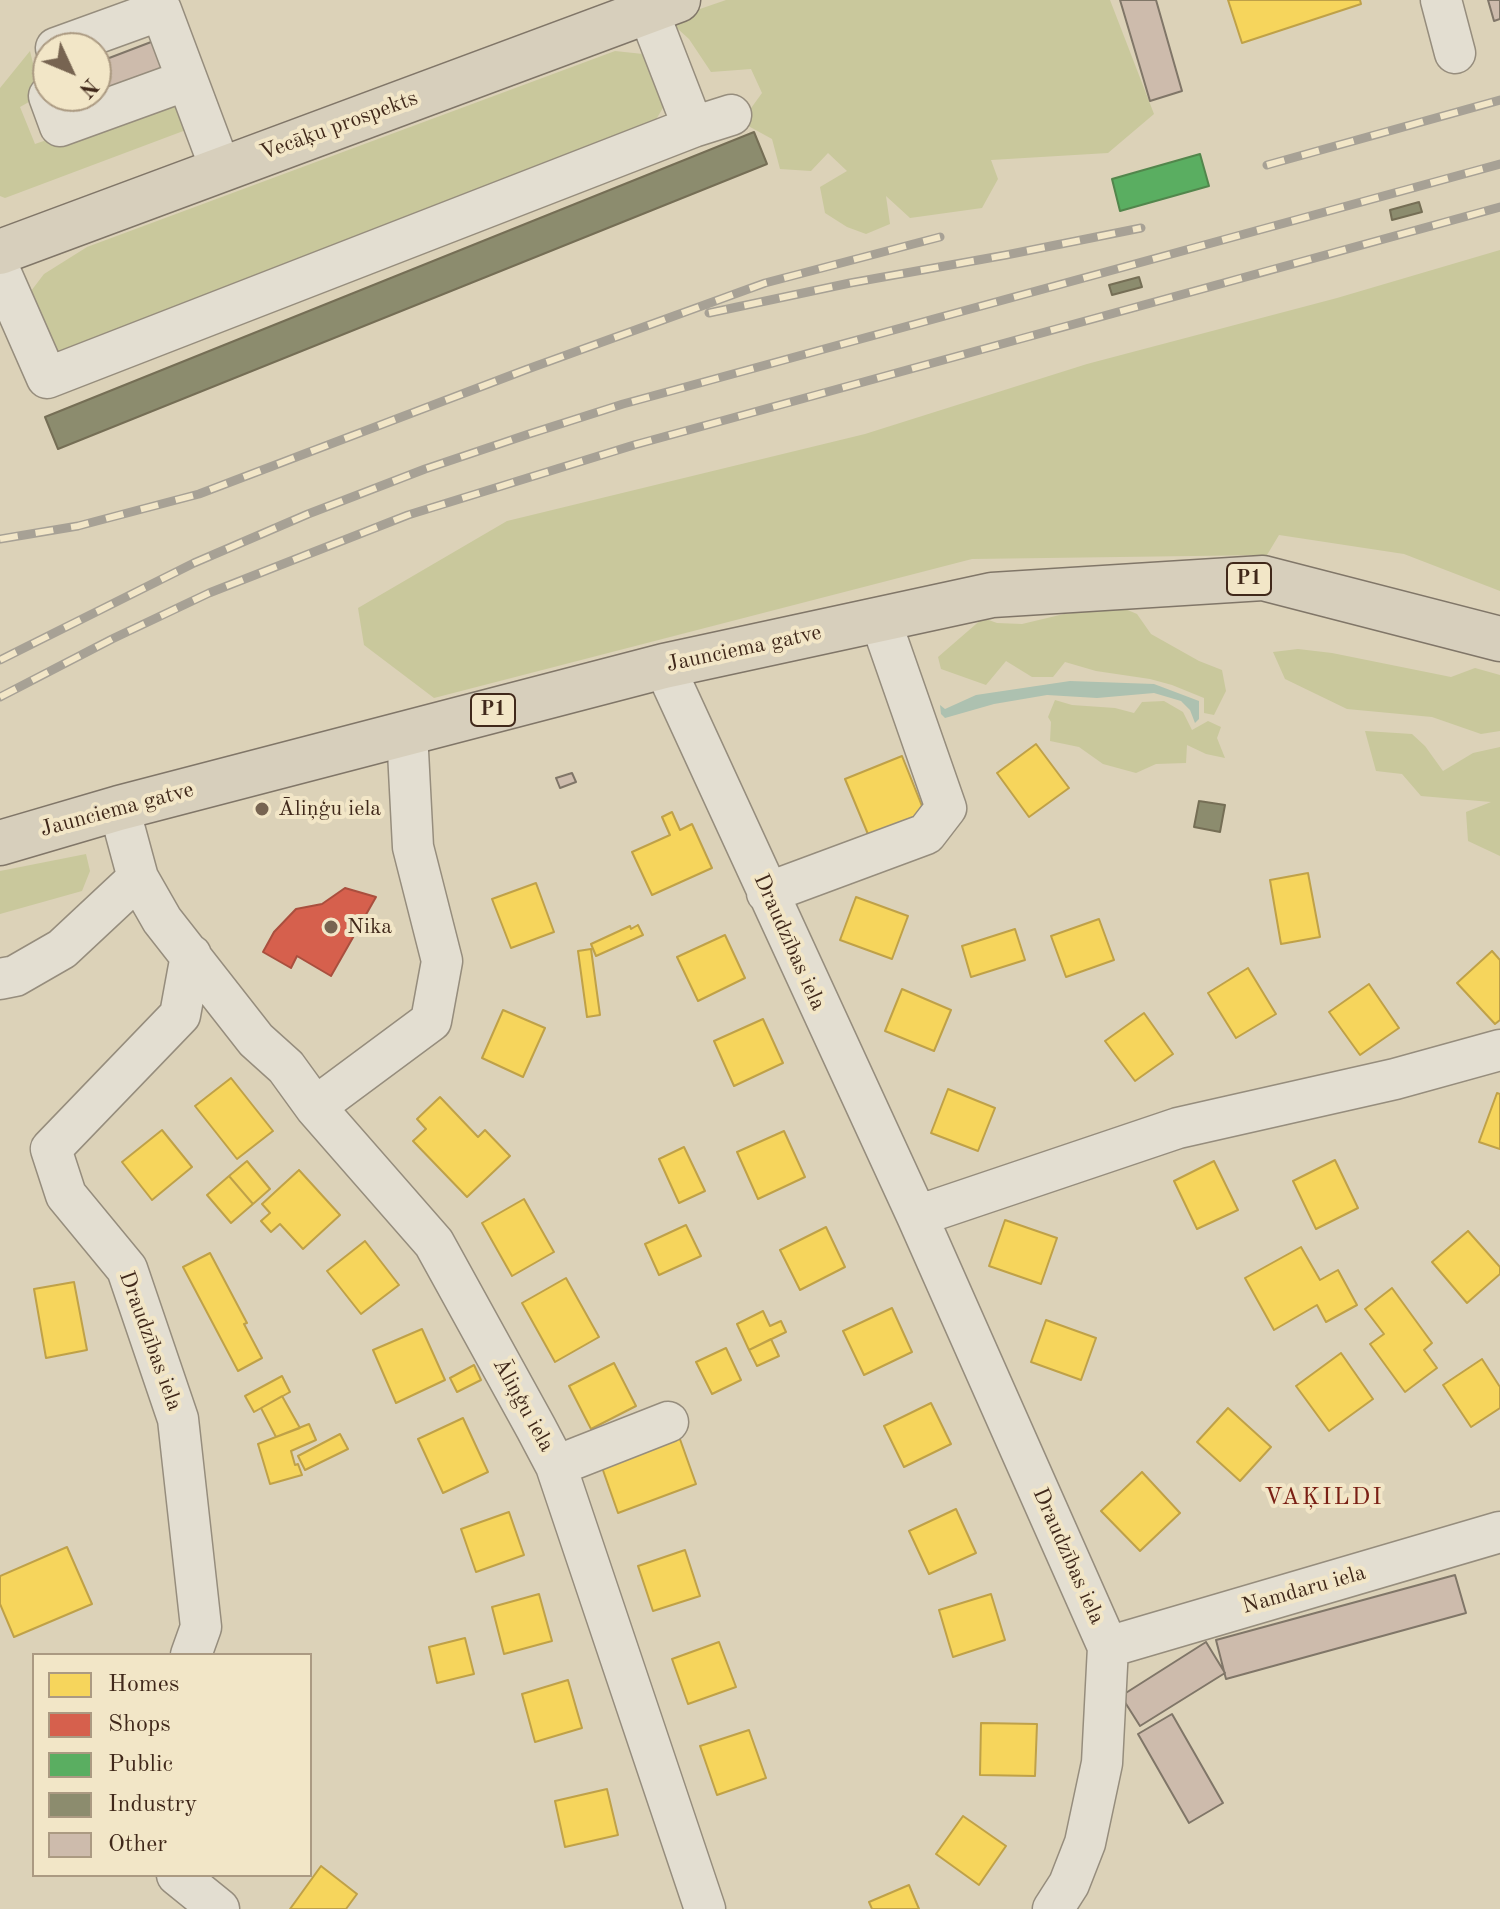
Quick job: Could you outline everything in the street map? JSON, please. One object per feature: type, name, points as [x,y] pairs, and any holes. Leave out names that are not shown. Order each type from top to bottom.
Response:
[{"type":"main road","name":"Vecāķu prospekts","points":[[0,252],[663,6]]},
{"type":"main road","name":"Jaunciema gatve","points":[[0,843],[119,808],[664,666],[992,595],[1263,578],[1500,639]]},
{"type":"street","points":[[1441,0],[1455,53]]},
{"type":"street","points":[[663,6],[693,127]]},
{"type":"street","points":[[100,32],[161,10],[221,170]]},
{"type":"street","points":[[112,107],[187,80]]},
{"type":"street","points":[[55,112],[60,126],[99,112]]},
{"type":"street","points":[[0,271],[47,378],[693,127],[731,115]]},
{"type":"street","points":[[767,893],[926,834],[946,808],[880,619]]},
{"type":"street","name":"Draudzības iela","points":[[664,666],[917,1216],[1108,1647],[1102,1763],[1085,1843],[1069,1884],[1053,1909]]},
{"type":"street","points":[[315,1107],[431,1021],[442,961],[413,847],[407,732]]},
{"type":"street","name":"Āliņģu iela","points":[[119,808],[138,878],[162,920],[256,1040],[286,1067],[315,1107],[434,1243],[556,1466],[705,1909]]},
{"type":"street","points":[[0,979],[15,976],[62,949],[138,878]]},
{"type":"street","name":"Draudzības iela","points":[[191,955],[180,1015],[51,1149],[66,1195],[127,1269],[178,1419],[201,1627],[192,1653]]},
{"type":"street","points":[[917,1216],[1178,1128],[1395,1079],[1500,1050]]},
{"type":"street","points":[[556,1466],[668,1422]]},
{"type":"street","name":"Namdaru iela","points":[[1108,1647],[1500,1532]]},
{"type":"street","points":[[179,1877],[219,1909]]},
{"type":"green space","points":[[726,0],[1110,0],[1154,114],[1108,153],[991,160],[998,179],[982,208],[910,218],[886,196],[890,224],[866,234],[847,227],[825,213],[820,187],[847,171],[828,153],[811,171],[780,169],[772,139],[741,122],[762,93],[751,69],[711,72],[689,39],[668,20]]},
{"type":"green space","points":[[30,51],[32,100],[20,107],[35,144],[164,99],[174,102],[186,130],[5,198],[0,196],[0,88]]},
{"type":"green space","points":[[615,51],[643,54],[664,74],[667,101],[654,123],[68,355],[54,349],[28,295],[44,274],[87,247]]},
{"type":"green space","points":[[1500,250],[1500,591],[1404,554],[1279,535],[1267,555],[972,559],[434,698],[364,645],[358,608],[507,521],[865,434],[1087,364],[1337,298]]},
{"type":"green space","points":[[1109,602],[1137,614],[1151,634],[1222,670],[1226,691],[1214,715],[1204,713],[1204,698],[1172,685],[1065,662],[1053,677],[1032,677],[1006,661],[986,685],[941,669],[938,657],[983,618],[997,623],[1022,624],[1084,612]]},
{"type":"green space","points":[[1298,649],[1451,677],[1475,668],[1500,675],[1500,731],[1481,734],[1432,717],[1347,709],[1285,679],[1273,652]]},
{"type":"green space","points":[[1055,700],[1134,713],[1142,702],[1164,701],[1183,712],[1192,730],[1208,721],[1221,727],[1217,738],[1225,758],[1187,745],[1186,763],[1156,764],[1136,773],[1103,764],[1079,747],[1050,741],[1051,722],[1048,717]]},
{"type":"green space","points":[[1365,731],[1412,734],[1443,771],[1473,753],[1500,747],[1500,856],[1468,841],[1466,812],[1491,802],[1421,796],[1402,774],[1376,771]]},
{"type":"green space","points":[[86,854],[90,871],[82,891],[0,914],[0,871]]},
{"type":"shaded area","points":[[1070,681],[1154,684],[1199,701],[1199,719],[1195,723],[1190,710],[1181,701],[1154,693],[1097,698],[1047,695],[994,704],[945,718],[941,714],[940,705],[945,709],[976,695]]},
{"type":"building: Homes","points":[[1228,0],[1360,0],[1361,4],[1242,43]]},
{"type":"building: Homes","points":[[1036,744],[1069,788],[1029,817],[997,773]]},
{"type":"building: Homes","points":[[902,756],[926,816],[870,839],[845,779]]},
{"type":"building: Homes","points":[[672,812],[680,830],[692,824],[712,868],[652,895],[632,852],[670,835],[662,817]]},
{"type":"building: Homes","points":[[1308,873],[1320,937],[1281,944],[1270,880]]},
{"type":"building: Homes","points":[[536,883],[554,932],[511,948],[492,899]]},
{"type":"building: Homes","points":[[856,897],[908,916],[892,959],[840,940]]},
{"type":"building: Homes","points":[[1099,919],[1114,960],[1066,977],[1051,936]]},
{"type":"building: Homes","points":[[638,925],[643,935],[596,956],[591,944]]},
{"type":"building: Homes","points":[[1015,929],[1025,960],[971,977],[962,946]]},
{"type":"building: Homes","points":[[725,935],[745,978],[698,1001],[677,957]]},
{"type":"building: Homes","points":[[591,949],[600,1015],[587,1017],[578,951]]},
{"type":"building: Homes","points":[[1492,951],[1500,960],[1500,1020],[1495,1024],[1457,983]]},
{"type":"building: Homes","points":[[1248,968],[1276,1014],[1236,1038],[1208,993]]},
{"type":"building: Homes","points":[[1369,984],[1399,1028],[1360,1055],[1329,1012]]},
{"type":"building: Homes","points":[[902,989],[951,1010],[934,1051],[885,1031]]},
{"type":"building: Homes","points":[[503,1010],[545,1028],[523,1077],[482,1058]]},
{"type":"building: Homes","points":[[1144,1013],[1173,1054],[1135,1081],[1105,1041]]},
{"type":"building: Homes","points":[[763,1019],[783,1063],[734,1086],[714,1041]]},
{"type":"building: Homes","points":[[231,1078],[273,1131],[237,1159],[195,1106]]},
{"type":"building: Homes","points":[[948,1089],[995,1108],[978,1151],[931,1133]]},
{"type":"building: Homes","points":[[1497,1093],[1500,1094],[1500,1149],[1479,1142]]},
{"type":"building: Homes","points":[[440,1097],[478,1137],[485,1130],[510,1156],[467,1197],[413,1141],[426,1129],[417,1119]]},
{"type":"building: Homes","points":[[162,1130],[192,1167],[152,1200],[122,1162]]},
{"type":"building: Homes","points":[[784,1131],[805,1177],[758,1199],[737,1152]]},
{"type":"building: Homes","points":[[684,1147],[705,1191],[679,1203],[659,1159]]},
{"type":"building: Homes","points":[[1335,1160],[1358,1208],[1316,1229],[1293,1181]]},
{"type":"building: Homes","points":[[247,1161],[270,1189],[253,1204],[229,1176]]},
{"type":"building: Homes","points":[[1214,1161],[1238,1210],[1197,1229],[1174,1181]]},
{"type":"building: Homes","points":[[299,1170],[340,1215],[303,1249],[280,1224],[271,1232],[261,1221],[270,1213],[262,1204]]},
{"type":"building: Homes","points":[[229,1176],[253,1204],[231,1223],[207,1195]]},
{"type":"building: Homes","points":[[524,1199],[554,1252],[512,1276],[482,1223]]},
{"type":"building: Homes","points":[[1005,1220],[1057,1238],[1041,1284],[989,1266]]},
{"type":"building: Homes","points":[[686,1225],[701,1256],[659,1275],[645,1244]]},
{"type":"building: Homes","points":[[826,1227],[845,1267],[800,1290],[780,1250]]},
{"type":"building: Homes","points":[[1468,1231],[1500,1267],[1500,1274],[1467,1303],[1432,1262]]},
{"type":"building: Homes","points":[[365,1241],[399,1285],[361,1314],[327,1271]]},
{"type":"building: Homes","points":[[1301,1247],[1320,1280],[1338,1270],[1357,1305],[1326,1322],[1317,1305],[1274,1330],[1245,1278]]},
{"type":"building: Homes","points":[[210,1253],[262,1358],[238,1371],[183,1267]]},
{"type":"building: Homes","points":[[566,1278],[599,1337],[555,1362],[522,1303]]},
{"type":"building: Homes","points":[[74,1282],[87,1350],[46,1358],[34,1289]]},
{"type":"building: Homes","points":[[1392,1288],[1432,1343],[1424,1350],[1437,1368],[1405,1392],[1370,1344],[1384,1334],[1365,1309]]},
{"type":"building: Homes","points":[[892,1308],[912,1352],[864,1375],[843,1331]]},
{"type":"building: Homes","points":[[763,1311],[770,1326],[781,1321],[786,1332],[749,1350],[737,1324]]},
{"type":"building: Homes","points":[[1046,1320],[1096,1338],[1081,1380],[1031,1362]]},
{"type":"building: Homes","points":[[422,1329],[445,1380],[396,1403],[373,1350]]},
{"type":"building: Homes","points":[[771,1339],[779,1356],[757,1366],[749,1350]]},
{"type":"building: Homes","points":[[726,1348],[741,1380],[712,1394],[696,1362]]},
{"type":"building: Homes","points":[[1341,1353],[1373,1399],[1329,1431],[1296,1386]]},
{"type":"building: Homes","points":[[1482,1359],[1500,1387],[1500,1408],[1471,1427],[1443,1385]]},
{"type":"building: Homes","points":[[614,1363],[636,1406],[591,1429],[569,1386]]},
{"type":"building: Homes","points":[[474,1365],[481,1380],[457,1392],[450,1378]]},
{"type":"building: Homes","points":[[282,1376],[290,1392],[254,1412],[245,1396]]},
{"type":"building: Homes","points":[[282,1396],[300,1428],[276,1437],[261,1408]]},
{"type":"building: Homes","points":[[931,1403],[951,1444],[904,1467],[884,1426]]},
{"type":"building: Homes","points":[[1228,1408],[1271,1447],[1240,1481],[1197,1442]]},
{"type":"building: Homes","points":[[463,1418],[488,1472],[443,1493],[418,1439]]},
{"type":"building: Homes","points":[[309,1424],[316,1440],[291,1451],[302,1475],[270,1484],[258,1444]]},
{"type":"building: Homes","points":[[676,1428],[696,1484],[618,1513],[598,1456]]},
{"type":"building: Homes","points":[[340,1434],[348,1449],[305,1470],[298,1456]]},
{"type":"building: Homes","points":[[1142,1472],[1180,1513],[1140,1551],[1101,1511]]},
{"type":"building: Homes","points":[[956,1509],[976,1553],[929,1574],[909,1531]]},
{"type":"building: Homes","points":[[509,1512],[524,1555],[476,1572],[461,1529]]},
{"type":"building: Homes","points":[[67,1547],[92,1604],[14,1637],[0,1604],[0,1576]]},
{"type":"building: Homes","points":[[685,1550],[700,1596],[653,1611],[638,1566]]},
{"type":"building: Homes","points":[[539,1594],[552,1641],[504,1654],[492,1607]]},
{"type":"building: Homes","points":[[991,1594],[1005,1640],[953,1657],[939,1610]]},
{"type":"building: Homes","points":[[465,1638],[474,1674],[437,1683],[429,1647]]},
{"type":"building: Homes","points":[[719,1642],[736,1687],[688,1704],[672,1659]]},
{"type":"building: Homes","points":[[568,1680],[582,1728],[535,1742],[522,1694]]},
{"type":"building: Homes","points":[[981,1723],[1037,1724],[1035,1776],[980,1775]]},
{"type":"building: Homes","points":[[749,1730],[766,1778],[717,1795],[700,1746]]},
{"type":"building: Homes","points":[[607,1789],[618,1835],[565,1847],[555,1801]]},
{"type":"building: Homes","points":[[963,1816],[1006,1846],[979,1885],[936,1854]]},
{"type":"building: Homes","points":[[321,1866],[357,1894],[346,1909],[290,1909]]},
{"type":"building: Homes","points":[[909,1885],[919,1909],[872,1909],[869,1902]]},
{"type":"building: Shops","points":[[345,888],[376,897],[331,976],[297,956],[291,968],[263,952],[274,932],[296,909],[322,904]]},
{"type":"building: Public","points":[[1200,154],[1209,186],[1120,211],[1112,179]]},
{"type":"building: Industry","points":[[754,132],[767,164],[58,449],[45,417]]},
{"type":"building: Industry","points":[[1419,202],[1422,212],[1392,220],[1390,210]]},
{"type":"building: Industry","points":[[1139,277],[1142,287],[1112,295],[1109,285]]},
{"type":"building: Industry","points":[[1199,801],[1225,805],[1220,832],[1194,827]]},
{"type":"building: Other","points":[[1120,0],[1156,0],[1182,91],[1150,101]]},
{"type":"building: Other","points":[[1488,0],[1500,0],[1500,19],[1494,21]]},
{"type":"building: Other","points":[[159,39],[169,67],[112,88],[112,57]]},
{"type":"building: Other","points":[[572,773],[576,782],[560,788],[556,778]]},
{"type":"building: Other","points":[[1455,1575],[1466,1613],[1226,1679],[1216,1640]]},
{"type":"building: Other","points":[[1206,1642],[1225,1673],[1140,1726],[1121,1696]]},
{"type":"building: Other","points":[[1172,1714],[1223,1803],[1189,1823],[1138,1734]]},
{"type":"railway","points":[[1267,165],[1500,100]]},
{"type":"railway","points":[[0,660],[194,563],[308,514],[425,469],[529,434],[623,404],[1500,164]]},
{"type":"railway","points":[[0,697],[209,593],[408,515],[634,445],[1500,207]]},
{"type":"railway","points":[[709,313],[1141,228]]},
{"type":"railway","points":[[0,539],[78,526],[199,494],[765,283],[940,237]]},
{"type":"place","name":"Āliņģu iela","points":[[262,809]]},
{"type":"place","name":"Nika","points":[[331,927]]},
{"type":"district","name":"VAĶILDI","points":[[1324,1498]]}]
